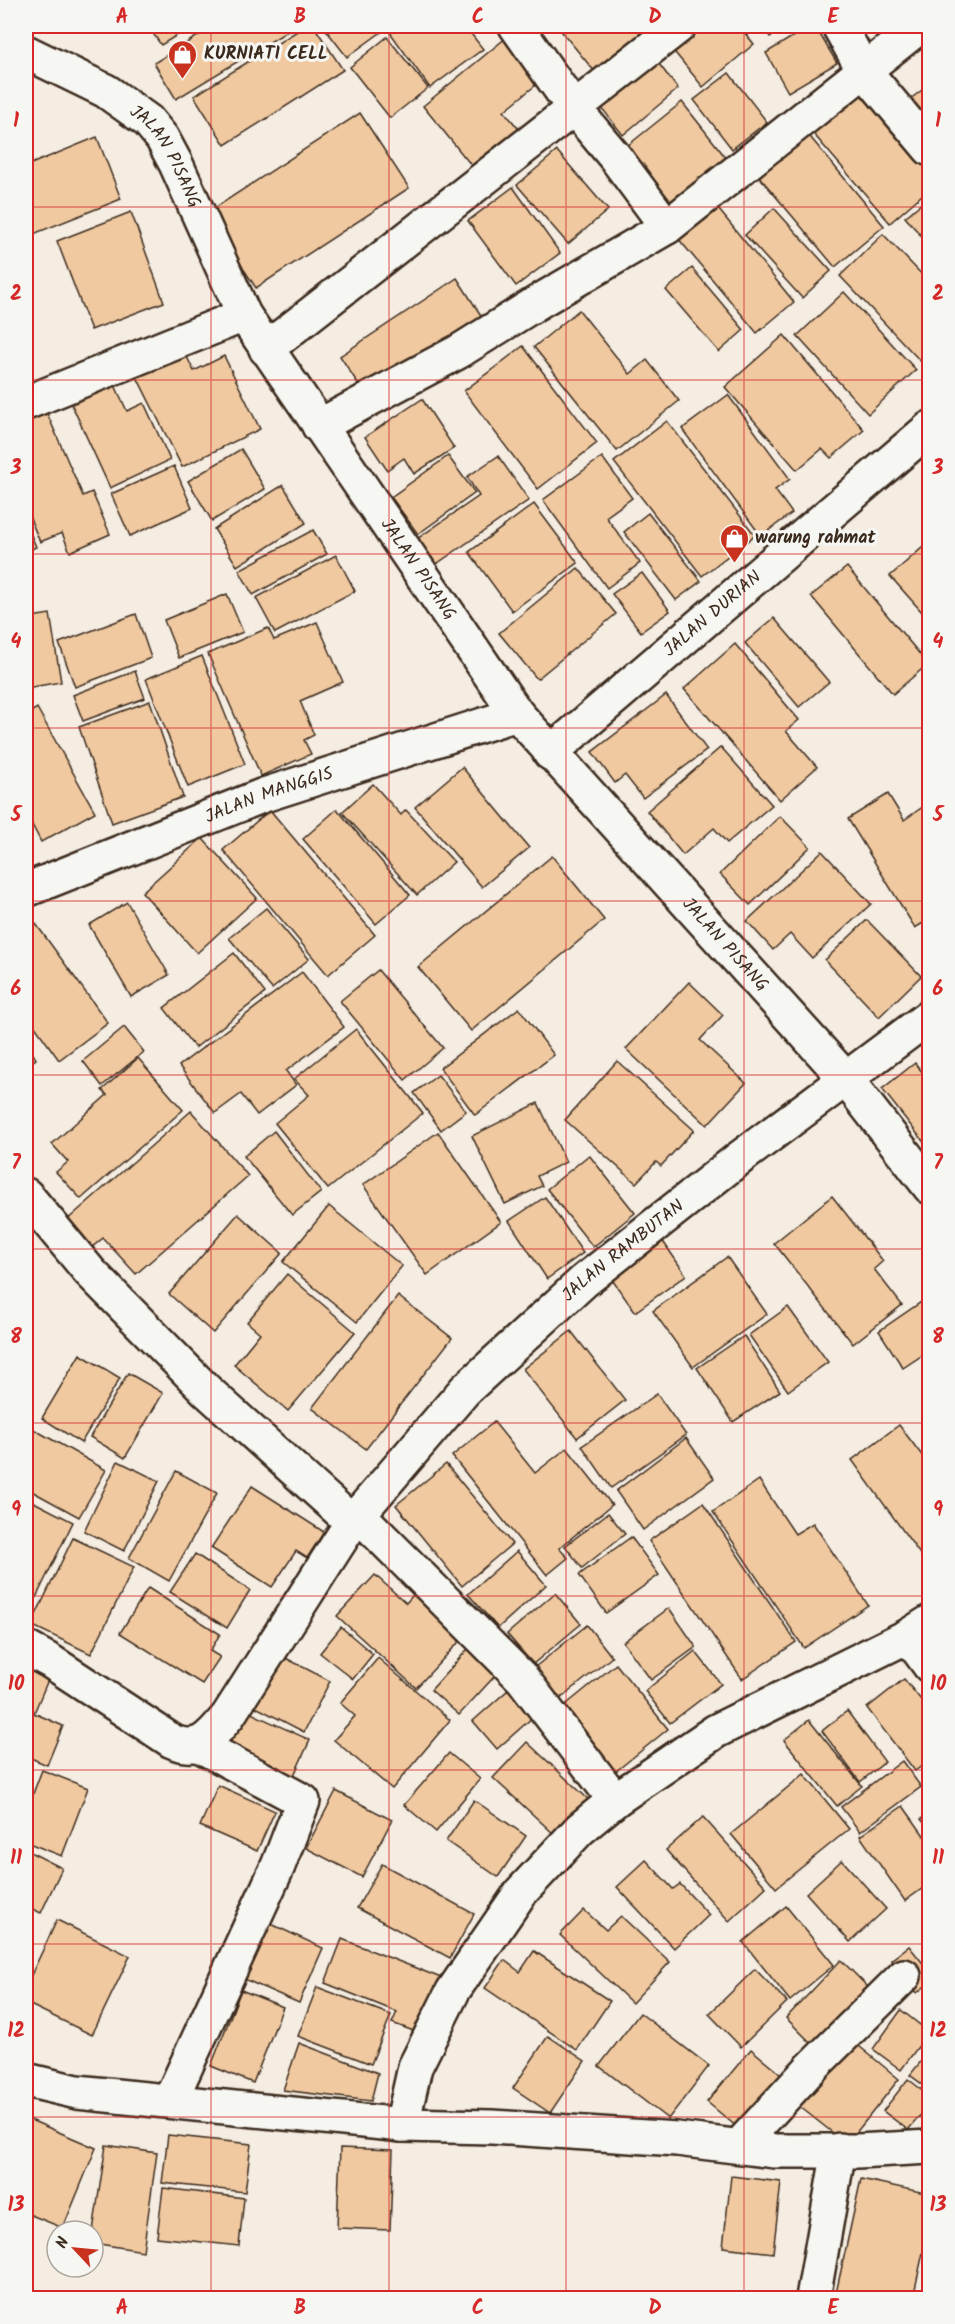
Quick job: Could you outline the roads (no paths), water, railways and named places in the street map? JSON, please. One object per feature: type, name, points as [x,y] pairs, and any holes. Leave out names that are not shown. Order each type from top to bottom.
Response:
[{"type":"street","points":[[516,26],[573,107],[615,157],[667,227]]},
{"type":"street","points":[[266,349],[679,26]]},
{"type":"street","points":[[839,26],[863,69],[930,149]]},
{"type":"street","points":[[318,426],[458,352],[543,298],[667,227],[920,26]]},
{"type":"street","name":"JALAN PISANG","points":[[26,52],[106,91],[148,121],[162,138],[176,164],[243,315],[517,714],[846,1079],[930,1187]]},
{"type":"street","points":[[26,404],[243,315]]},
{"type":"street","name":"JALAN DURIAN","points":[[550,753],[930,428]]},
{"type":"street","name":"JALAN MANGGIS","points":[[26,890],[264,795],[517,714]]},
{"type":"street","name":"JALAN RAMBUTAN","points":[[199,1745],[211,1736],[228,1716],[356,1519],[465,1390],[584,1281],[741,1157],[930,1016]]},
{"type":"street","points":[[26,1195],[90,1272],[206,1390],[356,1519],[522,1678],[615,1800]]},
{"type":"street","points":[[402,2125],[415,2067],[453,1991],[521,1892],[580,1829],[615,1800],[716,1731],[919,1629],[930,1666]]},
{"type":"street","points":[[26,1648],[50,1661],[172,1741],[184,1745],[199,1745],[303,1801],[278,1866],[170,2101]]},
{"type":"street","points":[[739,2146],[818,2061],[904,1976]]},
{"type":"street","points":[[26,2080],[77,2092],[402,2125],[492,2127],[677,2139],[775,2151],[930,2147]]},
{"type":"street","points":[[813,2298],[839,2150]]},
{"type":"place","name":"KURNIATI CELL","points":[[183,80]]},
{"type":"place","name":"warung rahmat","points":[[734,564]]}]
